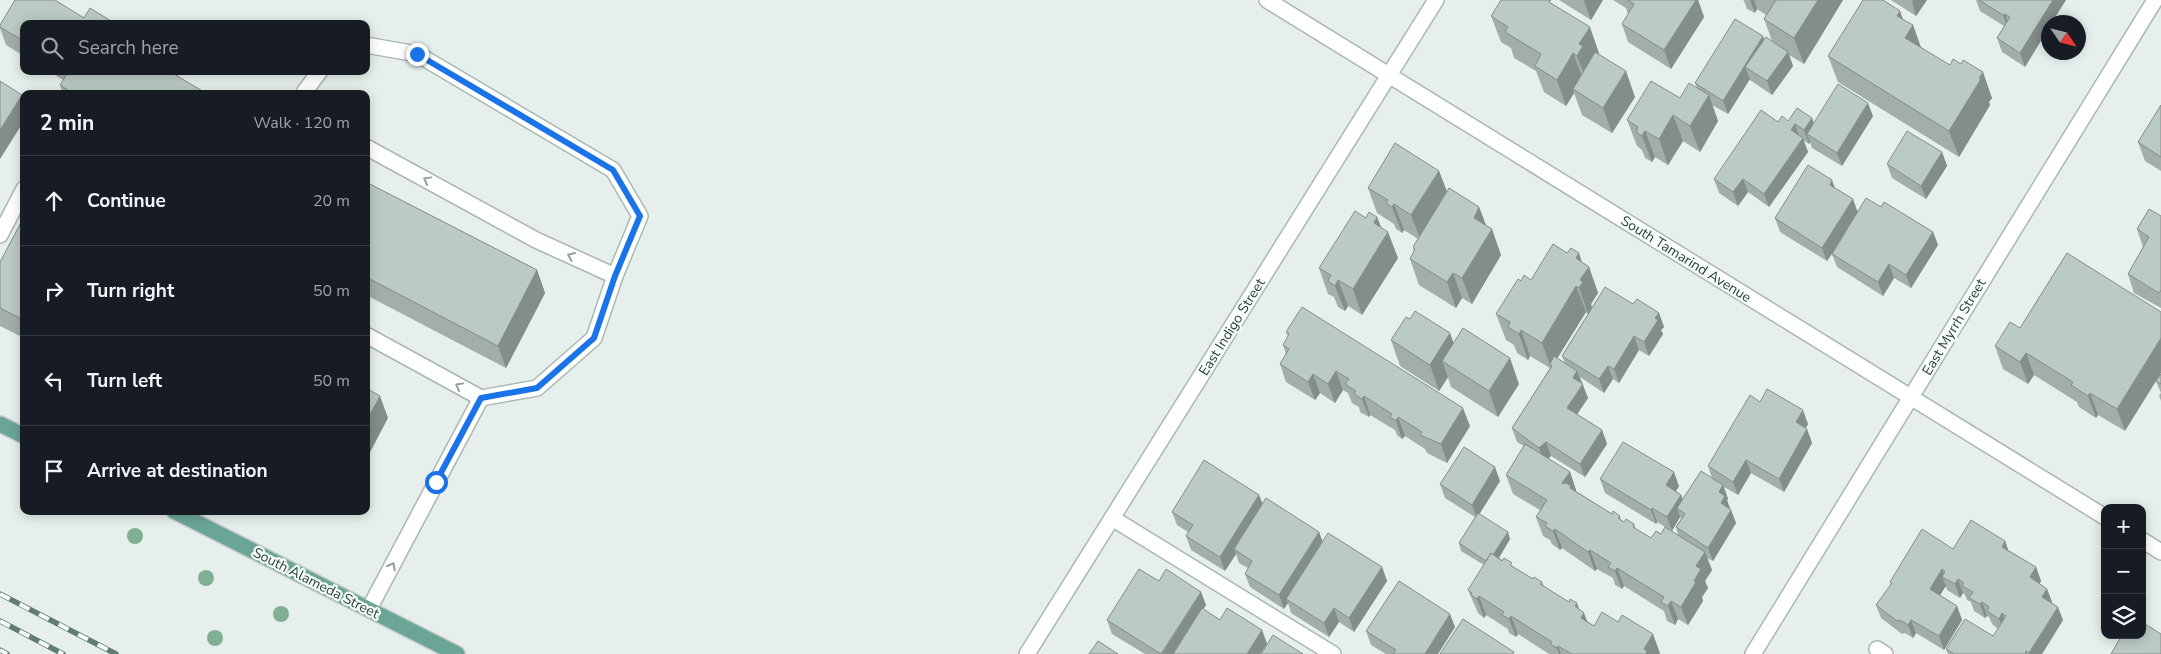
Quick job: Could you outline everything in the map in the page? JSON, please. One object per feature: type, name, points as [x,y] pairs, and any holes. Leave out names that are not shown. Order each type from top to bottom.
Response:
[{"type":"main road","points":[[0,424],[20,434]]},
{"type":"main road","name":"South Alameda Street","points":[[182,515],[457,654]]},
{"type":"street","name":"South Tamarind Avenue","points":[[1267,0],[2101,515]]},
{"type":"street","name":"East Indigo Street","points":[[1027,654],[1436,0]]},
{"type":"street","name":"East Myrrh Street","points":[[1753,654],[2156,0]]},
{"type":"street","points":[[370,46],[417,54],[613,170],[640,216],[615,276],[594,338],[537,388],[481,398],[370,337]]},
{"type":"street","points":[[307,90],[317,75]]},
{"type":"street","points":[[370,149],[536,240],[615,276]]},
{"type":"street","points":[[0,235],[20,197]]},
{"type":"street","points":[[369,610],[481,398]]},
{"type":"street","points":[[1112,518],[1333,654]]},
{"type":"street","points":[[2146,543],[2161,552]]},
{"type":"building","points":[[15,0],[55,0],[84,18],[90,8],[110,20],[20,20],[20,39],[0,27]]},
{"type":"building","points":[[1501,0],[1551,0],[1549,2],[1590,27],[1579,44],[1583,46],[1577,56],[1573,53],[1557,80],[1535,66],[1541,54],[1505,32],[1508,27],[1491,16]]},
{"type":"building","points":[[1627,0],[1696,0],[1664,50],[1622,24],[1634,4]]},
{"type":"building","points":[[1776,0],[1818,0],[1794,38],[1764,19]]},
{"type":"building","points":[[1863,0],[1883,0],[1900,11],[1897,16],[1913,25],[1905,38],[1950,65],[1953,59],[1961,64],[1963,60],[1983,72],[1979,78],[1981,79],[1949,131],[1828,56]]},
{"type":"building","points":[[1979,0],[2053,0],[2044,15],[2041,15],[2041,19],[2020,53],[1997,38],[2010,17],[2005,14],[2003,15]]},
{"type":"building","points":[[1735,19],[1763,36],[1723,101],[1695,83]]},
{"type":"building","points":[[1766,37],[1788,52],[1767,81],[1745,67]]},
{"type":"building","points":[[1595,52],[1626,71],[1603,108],[1573,89]]},
{"type":"building","points":[[66,75],[176,75],[201,90],[68,90],[60,85]]},
{"type":"building","points":[[0,81],[20,94],[20,98],[0,130]]},
{"type":"building","points":[[1651,81],[1680,98],[1689,83],[1709,95],[1690,126],[1673,115],[1659,139],[1645,131],[1642,136],[1636,132],[1638,127],[1627,120]]},
{"type":"building","points":[[1838,84],[1868,103],[1837,153],[1807,134]]},
{"type":"building","points":[[2161,105],[2161,157],[2138,142]]},
{"type":"building","points":[[1797,108],[1812,118],[1804,130],[1795,124],[1791,130],[1803,138],[1764,194],[1743,179],[1733,192],[1714,179],[1761,110],[1778,122],[1782,116],[1788,121]]},
{"type":"building","points":[[1907,131],[1942,152],[1921,186],[1887,164]]},
{"type":"building","points":[[1395,143],[1439,171],[1411,215],[1394,204],[1392,207],[1386,203],[1388,200],[1368,188]]},
{"type":"building","points":[[1808,165],[1832,180],[1830,185],[1853,199],[1822,248],[1775,218]]},
{"type":"building","points":[[370,184],[537,270],[498,346],[370,279]]},
{"type":"building","points":[[1449,188],[1479,207],[1474,218],[1492,229],[1462,278],[1453,273],[1447,282],[1410,259],[1415,249],[1413,247]]},
{"type":"building","points":[[1866,198],[1881,207],[1884,202],[1933,232],[1906,275],[1889,264],[1878,282],[1832,254]]},
{"type":"building","points":[[2149,209],[2161,216],[2161,290],[2159,293],[2128,274],[2149,237],[2137,229]]},
{"type":"building","points":[[1355,211],[1366,218],[1369,212],[1377,217],[1374,223],[1388,232],[1353,289],[1338,280],[1335,286],[1328,281],[1331,275],[1319,268]]},
{"type":"building","points":[[20,224],[20,318],[0,308],[0,262]]},
{"type":"building","points":[[1553,244],[1567,253],[1571,248],[1579,253],[1576,258],[1589,267],[1580,280],[1583,282],[1579,288],[1576,286],[1542,343],[1521,330],[1519,334],[1508,327],[1510,322],[1496,314],[1518,279],[1521,281],[1524,275],[1531,280]]},
{"type":"building","points":[[2067,253],[2161,312],[2161,338],[2117,409],[2090,393],[2088,396],[2071,385],[2073,382],[2026,353],[2020,362],[1995,346],[2010,322],[2020,328]]},
{"type":"building","points":[[1605,287],[1633,304],[1637,299],[1659,313],[1655,318],[1658,320],[1644,342],[1634,336],[1614,369],[1608,366],[1599,379],[1562,356]]},
{"type":"building","points":[[1302,307],[1463,408],[1441,444],[1420,435],[1422,432],[1398,417],[1396,421],[1390,417],[1392,414],[1364,396],[1362,399],[1354,394],[1356,391],[1345,384],[1349,379],[1336,371],[1328,384],[1313,374],[1308,382],[1280,364],[1289,349],[1283,345],[1289,334],[1286,332]]},
{"type":"building","points":[[1415,311],[1450,333],[1430,365],[1391,340],[1406,317],[1410,319]]},
{"type":"building","points":[[1463,328],[1510,358],[1489,391],[1442,361]]},
{"type":"building","points":[[1554,356],[1577,371],[1573,378],[1583,384],[1567,408],[1602,430],[1580,464],[1546,442],[1539,448],[1512,428],[1552,366],[1550,364]]},
{"type":"building","points":[[2161,374],[2161,384],[2156,381]]},
{"type":"building","points":[[1767,389],[1803,410],[1796,422],[1807,429],[1779,479],[1746,460],[1733,482],[1708,466],[1750,395],[1760,402]]},
{"type":"building","points":[[370,390],[380,396],[370,415]]},
{"type":"building","points":[[1623,442],[1674,472],[1666,485],[1681,495],[1667,517],[1652,508],[1651,510],[1600,479]]},
{"type":"building","points":[[1525,444],[1570,472],[1562,483],[1564,484],[1564,482],[1571,486],[1570,488],[1612,514],[1613,511],[1624,522],[1626,519],[1634,524],[1633,527],[1651,538],[1656,531],[1661,534],[1665,527],[1705,552],[1696,566],[1701,569],[1694,581],[1696,582],[1681,607],[1671,601],[1668,606],[1661,602],[1664,597],[1617,568],[1615,571],[1608,567],[1611,563],[1590,550],[1588,552],[1555,529],[1553,531],[1545,526],[1547,523],[1536,517],[1547,500],[1506,475]]},
{"type":"building","points":[[1464,447],[1495,467],[1472,505],[1440,484]]},
{"type":"building","points":[[1204,460],[1259,495],[1220,557],[1186,536],[1193,525],[1172,512]]},
{"type":"building","points":[[1701,471],[1723,485],[1719,492],[1725,496],[1721,503],[1731,510],[1708,548],[1676,527],[1685,514],[1677,508]]},
{"type":"building","points":[[1266,498],[1319,532],[1279,595],[1245,574],[1252,561],[1234,549]]},
{"type":"building","points":[[1478,513],[1508,532],[1493,555],[1491,553],[1486,561],[1459,543]]},
{"type":"building","points":[[1971,520],[2005,541],[2002,547],[2036,567],[2030,577],[2047,589],[2042,597],[2058,607],[2029,653],[2026,651],[2025,654],[1954,654],[1946,649],[1965,619],[1993,636],[2006,616],[2002,613],[1999,619],[1987,611],[1989,607],[1982,602],[1980,604],[1969,598],[1973,592],[1962,586],[1964,583],[1958,579],[1955,584],[1942,577],[1945,571],[1942,569],[1930,589],[1957,606],[1939,636],[1911,620],[1908,625],[1900,620],[1897,621],[1876,605],[1892,583],[1890,582],[1922,529],[1953,549]]},
{"type":"building","points":[[1328,533],[1382,567],[1349,618],[1334,608],[1324,623],[1286,599]]},
{"type":"building","points":[[1491,553],[1502,561],[1504,558],[1512,563],[1510,565],[1533,579],[1534,577],[1542,582],[1540,584],[1569,602],[1570,599],[1577,603],[1575,606],[1584,613],[1581,618],[1594,626],[1602,612],[1618,622],[1622,615],[1653,634],[1644,649],[1647,651],[1646,654],[1572,654],[1550,644],[1552,642],[1511,616],[1509,619],[1502,615],[1504,612],[1479,596],[1477,599],[1468,590]]},
{"type":"building","points":[[1139,569],[1159,581],[1166,569],[1201,592],[1161,654],[1107,620]]},
{"type":"building","points":[[1399,581],[1450,614],[1425,654],[1393,654],[1396,650],[1366,631]]},
{"type":"building","points":[[1202,608],[1220,620],[1227,608],[1262,630],[1247,654],[1173,654]]},
{"type":"building","points":[[1463,619],[1514,652],[1513,654],[1440,654]]},
{"type":"building","points":[[2146,625],[2161,634],[2161,654],[2111,654],[2120,639],[2146,639]]},
{"type":"building","points":[[1273,635],[1303,654],[1261,654]]},
{"type":"building","points":[[1098,641],[1118,654],[1089,654]]},
{"type":"railway","points":[[0,594],[116,654]]},
{"type":"railway","points":[[0,621],[63,654]]},
{"type":"railway","points":[[0,650],[7,654]]},
{"type":"route","points":[[417,54],[613,170],[640,216],[615,276],[594,338],[537,388],[481,398],[436,482]]}]
